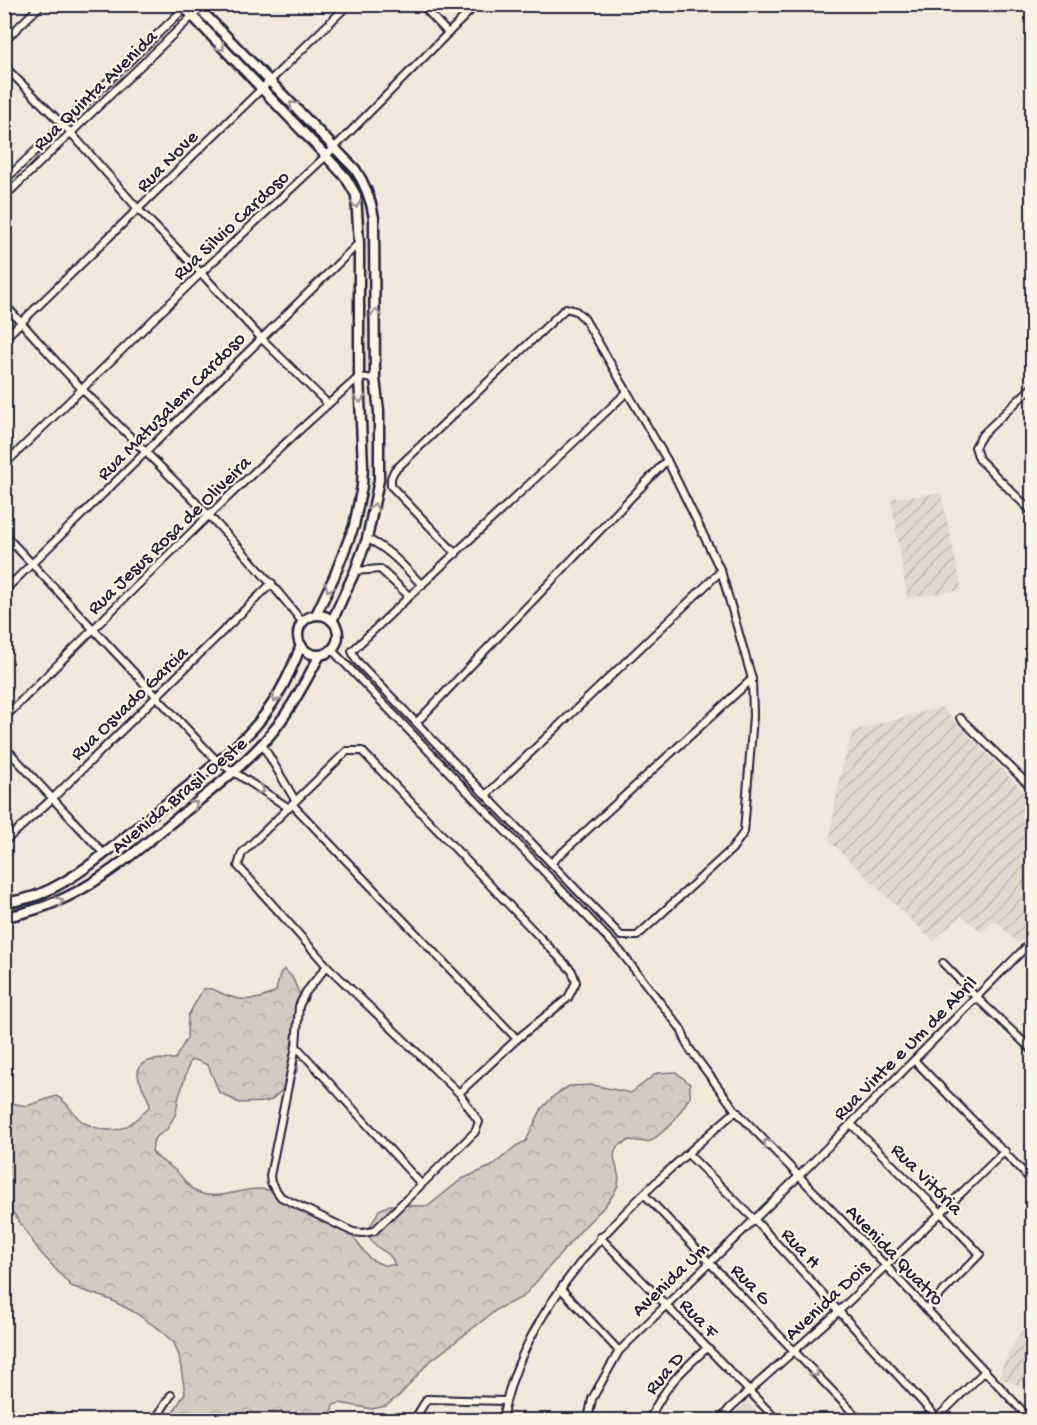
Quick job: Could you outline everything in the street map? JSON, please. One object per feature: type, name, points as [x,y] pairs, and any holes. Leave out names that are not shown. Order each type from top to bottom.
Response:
[{"type":"street","points":[[4,41],[42,4]]},
{"type":"street","name":"Rua Nove","points":[[4,339],[349,4]]},
{"type":"street","points":[[421,4],[448,33]]},
{"type":"street","name":"Rua Silvio Cardoso","points":[[4,465],[201,273],[326,156],[477,4]]},
{"type":"street","points":[[185,6],[192,17],[346,178],[356,195],[359,243],[362,486],[354,526],[334,578],[316,615]]},
{"type":"street","name":"Rua Quinta Avenida","points":[[4,182],[185,6]]},
{"type":"street","points":[[200,6],[355,169],[370,196],[374,218],[375,379],[379,411],[379,480],[367,535],[355,571],[332,621]]},
{"type":"street","name":"Rua Quinta Avenida","points":[[4,197],[72,134],[192,17],[200,6]]},
{"type":"street","points":[[4,66],[63,124],[139,210],[261,338],[328,404]]},
{"type":"street","name":"Rua Matuzalem Cardoso","points":[[4,591],[359,243]]},
{"type":"street","points":[[4,303],[82,389],[147,452],[272,583],[303,623]]},
{"type":"street","points":[[456,554],[391,486],[394,471],[566,308],[576,311],[584,318],[667,460],[721,571],[752,679],[753,717],[744,832],[732,849],[637,936],[621,936],[356,660],[352,651],[409,596],[456,554],[627,392]]},
{"type":"street","points":[[359,377],[375,379]]},
{"type":"street","name":"Rua Jesus Rosa de Oliveira","points":[[4,718],[207,516],[359,377]]},
{"type":"street","points":[[1031,391],[982,435],[975,447],[979,459],[1032,513]]},
{"type":"street","points":[[417,722],[667,460]]},
{"type":"street","points":[[354,526],[391,553],[422,585]]},
{"type":"street","points":[[4,534],[95,628],[217,761],[232,772],[292,804]]},
{"type":"street","points":[[355,571],[380,569],[409,596]]},
{"type":"street","points":[[486,795],[721,571]]},
{"type":"street","name":"Rua Osvado Garcia","points":[[4,842],[52,799],[272,583]]},
{"type":"street","points":[[316,615],[332,621],[336,626],[338,638],[332,650],[320,655],[309,653],[301,645],[299,634],[303,623],[316,615]]},
{"type":"street","name":"Avenida Brasil Oeste","points":[[4,903],[37,896],[104,854],[217,761],[248,734],[269,707],[292,670],[301,645]]},
{"type":"street","name":"Avenida Quatro","points":[[332,650],[620,951],[681,1029],[689,1048],[736,1111],[1031,1420]]},
{"type":"street","name":"Avenida Brasil Oeste","points":[[4,917],[47,908],[64,900],[116,867],[232,772],[262,744],[297,697],[320,655]]},
{"type":"street","points":[[551,862],[752,679]]},
{"type":"street","points":[[960,718],[1032,788]]},
{"type":"street","points":[[262,744],[292,804],[517,1039]]},
{"type":"street","points":[[4,746],[104,854]]},
{"type":"street","points":[[327,966],[306,992],[299,1006],[296,1046],[270,1176],[271,1183],[280,1197],[353,1232],[363,1233],[374,1231],[475,1132],[479,1122],[459,1093],[327,966],[238,866],[242,853],[347,751],[362,751],[572,971],[576,982],[567,998],[517,1039],[459,1093]]},
{"type":"street","name":"Rua Vinte e Um de Abril","points":[[798,1177],[1032,941]]},
{"type":"street","points":[[943,963],[1032,1050]]},
{"type":"street","points":[[296,1046],[421,1184]]},
{"type":"street","points":[[915,1061],[1032,1181]]},
{"type":"street","points":[[501,1420],[505,1401],[525,1347],[561,1289],[600,1237],[736,1111]]},
{"type":"street","name":"Rua Vitória","points":[[851,1124],[980,1253],[980,1256],[926,1309]]},
{"type":"street","name":"Avenida Dois","points":[[720,1420],[731,1407],[839,1311],[1005,1151]]},
{"type":"street","name":"Rua H","points":[[688,1154],[754,1219],[936,1419]]},
{"type":"street","name":"Avenida Um","points":[[588,1420],[592,1400],[619,1351],[798,1177]]},
{"type":"street","name":"Rua G","points":[[644,1194],[860,1420]]},
{"type":"street","name":"Rua F","points":[[600,1237],[777,1420]]},
{"type":"street","points":[[561,1289],[619,1351]]},
{"type":"street","name":"Rua D","points":[[649,1420],[660,1396],[671,1382],[707,1348]]},
{"type":"street","points":[[936,1419],[985,1371]]},
{"type":"street","points":[[155,1420],[171,1395]]},
{"type":"street","points":[[414,1420],[427,1399],[505,1401]]},
{"type":"shaded area","points":[[941,493],[962,590],[907,598],[891,498]]},
{"type":"shaded area","points":[[941,707],[1032,800],[1032,930],[1018,944],[996,921],[981,932],[961,915],[933,941],[829,841],[840,775],[853,731]]},
{"type":"shaded area","points":[[1032,1317],[1032,1390],[999,1378],[1008,1353]]},
{"type":"shaded area","points":[[747,1401],[765,1420],[728,1420]]},
{"type":"green space","points":[[284,969],[292,977],[301,997],[295,1032],[298,1069],[288,1085],[271,1100],[239,1103],[219,1092],[208,1065],[196,1060],[190,1061],[176,1113],[167,1129],[154,1139],[152,1151],[177,1172],[191,1188],[206,1195],[254,1189],[272,1191],[347,1229],[370,1259],[383,1265],[395,1265],[389,1255],[373,1243],[368,1231],[379,1210],[390,1205],[428,1206],[462,1179],[492,1166],[516,1146],[526,1141],[542,1108],[555,1095],[569,1086],[593,1085],[631,1093],[657,1073],[676,1072],[690,1084],[690,1097],[671,1125],[651,1141],[629,1140],[618,1146],[614,1157],[619,1178],[613,1195],[523,1297],[499,1308],[428,1363],[401,1394],[386,1406],[372,1409],[340,1403],[333,1405],[330,1420],[175,1420],[174,1411],[185,1393],[179,1356],[174,1343],[134,1312],[111,1300],[71,1286],[40,1252],[5,1201],[5,1102],[27,1106],[56,1096],[87,1124],[109,1130],[123,1128],[150,1106],[139,1079],[140,1067],[150,1061],[175,1059],[187,1038],[188,1016],[203,989],[212,989],[239,999],[258,999],[276,991],[280,974]]}]
